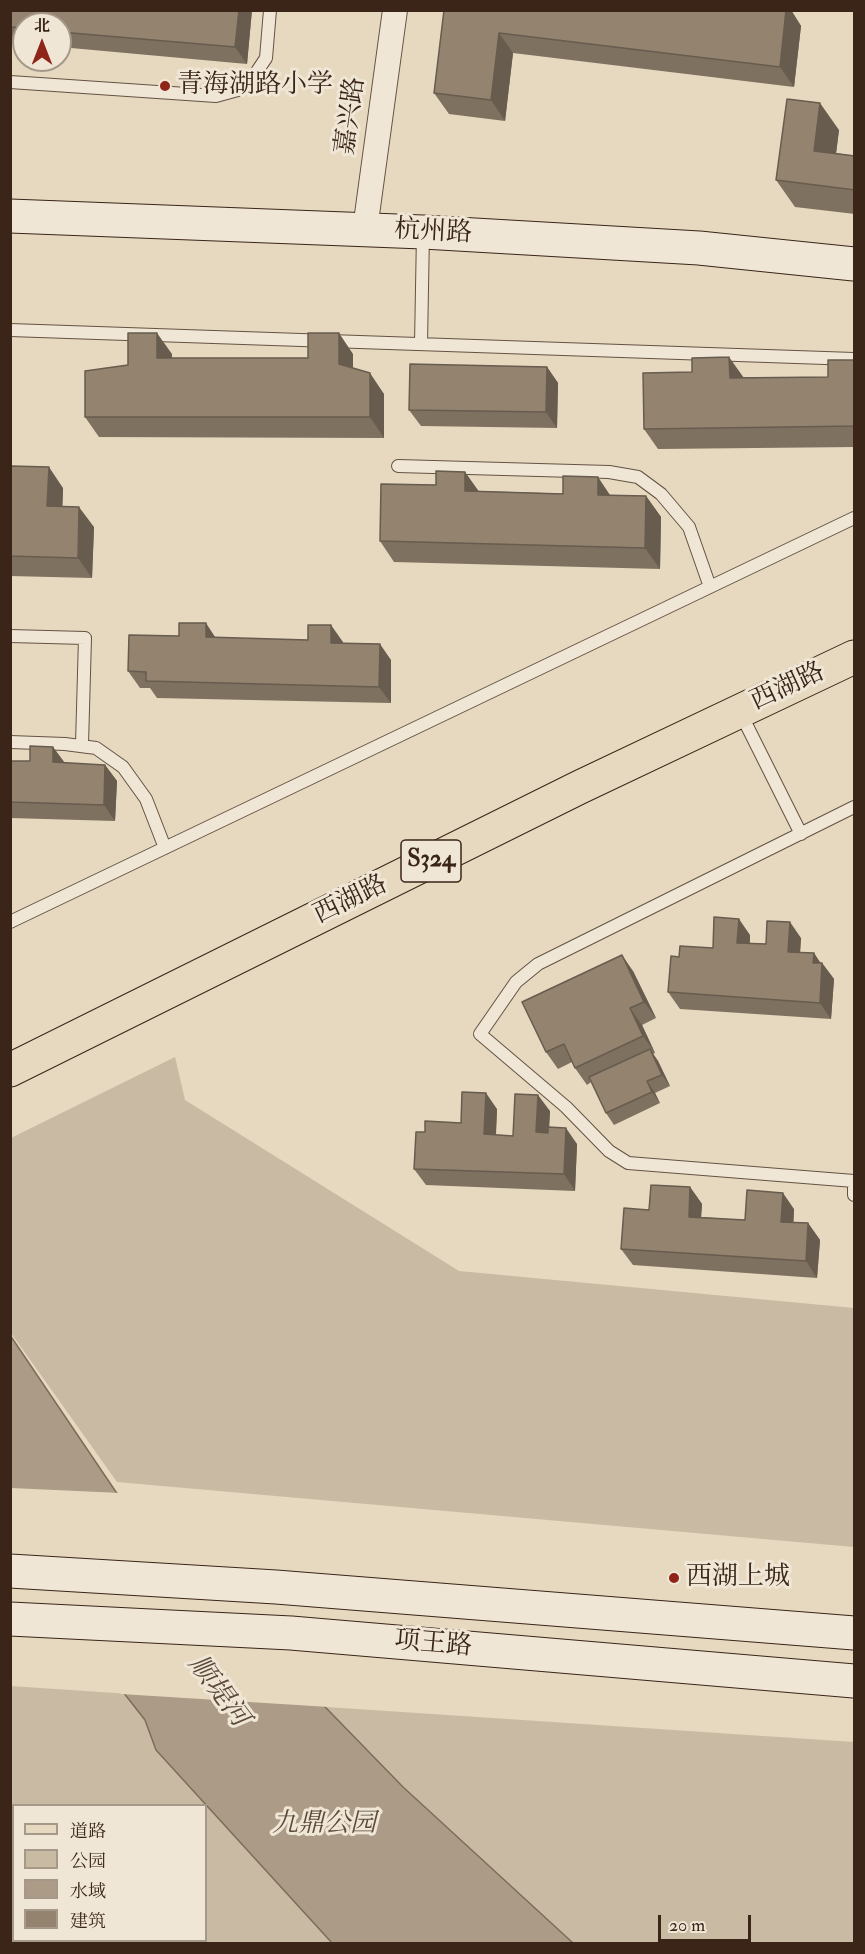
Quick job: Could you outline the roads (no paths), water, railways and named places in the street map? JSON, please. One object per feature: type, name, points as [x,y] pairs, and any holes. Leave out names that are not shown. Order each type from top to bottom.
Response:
[{"type":"main road","name":"杭州路","points":[[10,216],[423,232],[699,248],[855,264]]},
{"type":"main road","name":"西湖路","points":[[10,1070],[580,787],[855,657]]},
{"type":"main road","name":"项王路","points":[[10,1571],[276,1587],[855,1633]]},
{"type":"main road","name":"项王路","points":[[19,1619],[291,1633],[855,1681]]},
{"type":"street","name":"嘉兴路","points":[[365,229],[395,10]]},
{"type":"lane","points":[[10,82],[216,96],[238,90],[252,79],[266,58],[270,10]]},
{"type":"lane","points":[[421,344],[423,232]]},
{"type":"lane","points":[[10,330],[855,359]]},
{"type":"lane","points":[[398,466],[609,472],[638,477],[661,494],[689,527],[710,588]]},
{"type":"lane","points":[[10,922],[855,518]]},
{"type":"lane","points":[[10,636],[85,638],[82,744]]},
{"type":"lane","points":[[740,711],[801,834]]},
{"type":"lane","points":[[10,742],[65,744],[96,748],[123,766],[146,799],[165,848]]},
{"type":"lane","points":[[855,807],[538,964],[516,982],[480,1034],[566,1107],[609,1151],[628,1163],[855,1180]]},
{"type":"lane","points":[[855,1188],[855,1195]]},
{"type":"water","name":"顺堤河","points":[[10,1335],[116,1492],[403,1787],[573,1943],[332,1943],[156,1750],[145,1720],[11,1549]]},
{"type":"place","name":"青海湖路小学","points":[[165,86]]},
{"type":"place","name":"西湖上城","points":[[674,1578]]},
{"type":"park label","name":"九鼎公园","points":[[324,1825]]}]
